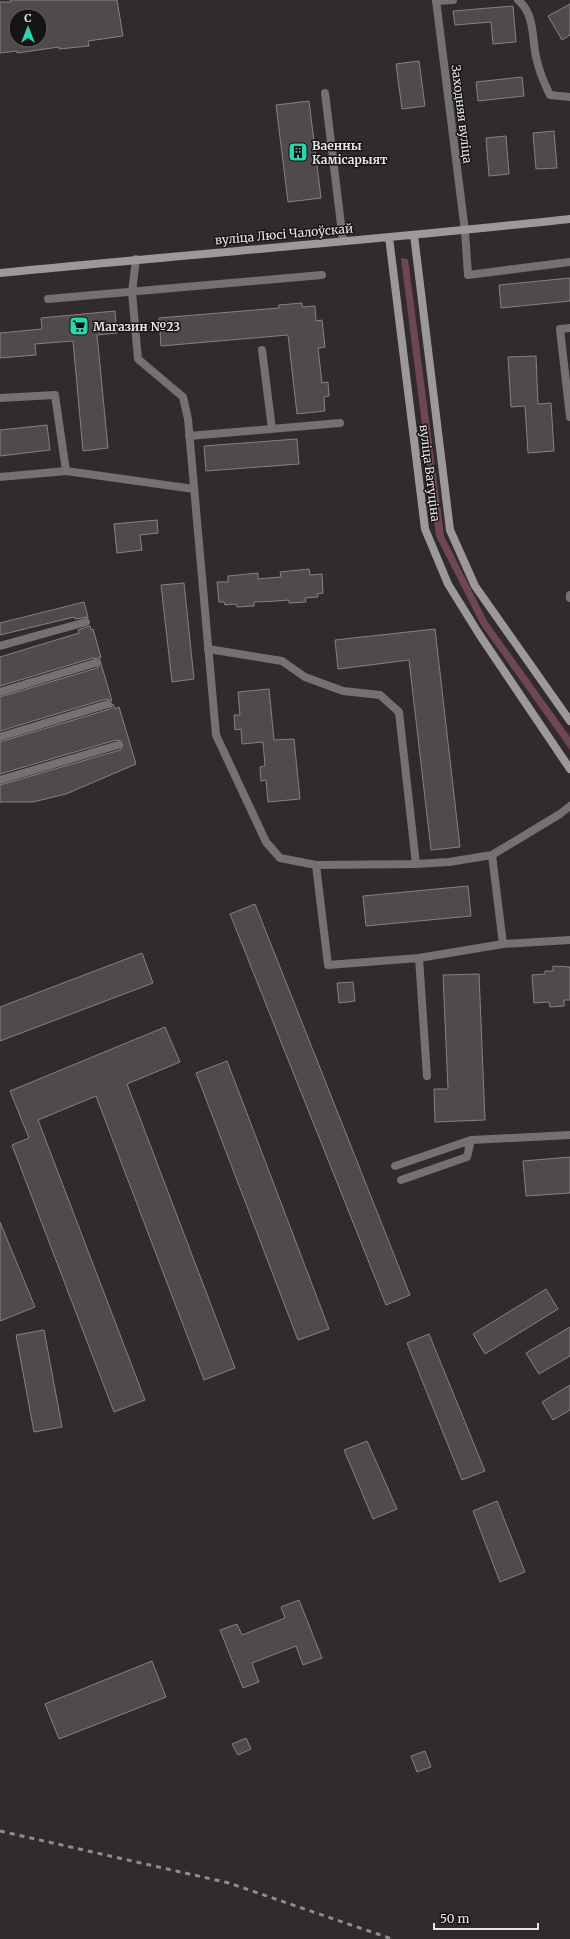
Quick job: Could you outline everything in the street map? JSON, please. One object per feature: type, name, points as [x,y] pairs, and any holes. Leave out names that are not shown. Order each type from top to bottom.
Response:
[{"type":"street","points":[[436,1],[453,0]]},
{"type":"street","points":[[518,0],[530,16],[536,58],[543,81],[550,95],[570,97]]},
{"type":"street","name":"Заходняя вуліца","points":[[436,1],[468,275],[570,262]]},
{"type":"street","points":[[325,93],[343,241]]},
{"type":"street","name":"вуліца Люсі Чалоўскай","points":[[0,273],[136,259],[464,231],[570,219]]},
{"type":"street","name":"вуліца Ватуціна","points":[[414,235],[450,530],[474,586],[570,721]]},
{"type":"street","name":"вуліца Ватуціна","points":[[389,237],[425,529],[448,584],[479,634],[570,769]]},
{"type":"street","points":[[136,259],[132,292],[138,359],[183,397],[189,436],[216,735],[266,842],[280,858],[316,866],[449,862],[492,855],[560,814],[570,806]]},
{"type":"street","points":[[48,299],[322,275]]},
{"type":"street","points":[[570,328],[560,330],[570,417]]},
{"type":"street","points":[[262,350],[272,429]]},
{"type":"street","points":[[0,398],[55,395],[66,471]]},
{"type":"street","points":[[189,436],[340,423]]},
{"type":"street","points":[[0,477],[66,471],[194,489]]},
{"type":"street","points":[[0,646],[86,622]]},
{"type":"street","points":[[208,650],[282,660],[305,677],[343,691],[380,695],[399,712],[416,864]]},
{"type":"street","points":[[0,692],[95,663]]},
{"type":"street","points":[[0,738],[108,704]]},
{"type":"street","points":[[0,780],[118,745]]},
{"type":"street","points":[[492,855],[503,944]]},
{"type":"street","points":[[316,866],[328,965],[419,958],[503,944],[570,940]]},
{"type":"street","points":[[419,958],[427,1076]]},
{"type":"street","points":[[395,1166],[471,1140],[570,1135]]},
{"type":"street","points":[[401,1180],[467,1157],[471,1140]]},
{"type":"shaded area","points":[[401,258],[408,259],[444,536],[487,621],[570,737],[570,750],[481,625],[436,536]]},
{"type":"building","points":[[10,0],[117,0],[123,36],[88,41],[89,46],[59,49],[59,47],[17,53],[17,51],[0,53],[0,2],[11,2]]},
{"type":"building","points":[[570,4],[570,35],[562,40],[548,16]]},
{"type":"building","points":[[513,6],[516,42],[493,44],[491,22],[455,25],[453,11]]},
{"type":"building","points":[[419,61],[425,106],[402,109],[396,64]]},
{"type":"building","points":[[522,77],[524,96],[478,101],[476,82]]},
{"type":"building","name":"Ваенны Камісарыят","points":[[309,101],[321,198],[288,202],[276,105]]},
{"type":"building","points":[[554,131],[557,168],[536,169],[533,133]]},
{"type":"building","points":[[506,136],[509,174],[489,176],[486,138]]},
{"type":"building","points":[[570,278],[570,301],[501,308],[499,285]]},
{"type":"building","points":[[302,303],[302,307],[315,306],[316,321],[322,320],[325,347],[318,348],[322,383],[328,382],[329,396],[324,397],[325,411],[297,414],[288,335],[161,346],[159,318],[279,308],[279,305]]},
{"type":"building","points":[[115,311],[117,333],[97,335],[108,448],[83,451],[73,341],[35,344],[36,355],[0,358],[0,333],[42,329],[41,318]]},
{"type":"building","points":[[536,356],[538,404],[551,403],[554,451],[528,453],[525,406],[511,407],[508,357]]},
{"type":"building","points":[[47,425],[50,450],[0,456],[0,430]]},
{"type":"building","points":[[297,439],[299,464],[206,471],[204,446]]},
{"type":"building","points":[[157,520],[158,533],[140,535],[142,550],[117,553],[114,524]]},
{"type":"building","points":[[309,569],[310,575],[322,574],[323,593],[317,594],[318,597],[305,598],[306,602],[289,603],[289,600],[254,602],[254,606],[237,607],[236,604],[225,605],[224,602],[219,602],[217,582],[228,582],[228,576],[258,573],[258,579],[281,577],[280,572]]},
{"type":"building","points":[[184,583],[194,679],[172,682],[161,585]]},
{"type":"building","points":[[84,602],[88,617],[75,619],[74,617],[0,635],[0,623]]},
{"type":"building","points":[[90,626],[91,630],[93,629],[101,657],[99,657],[112,701],[106,699],[0,731],[0,697],[97,668],[100,664],[98,659],[93,658],[0,686],[0,657],[79,633],[78,630]]},
{"type":"building","points":[[435,629],[460,847],[431,850],[409,660],[338,669],[335,640]]},
{"type":"building","points":[[269,689],[274,740],[294,739],[300,799],[268,802],[266,780],[261,781],[260,767],[265,766],[263,742],[242,744],[241,729],[235,730],[234,715],[240,715],[238,692]]},
{"type":"building","points":[[113,704],[115,709],[119,707],[136,764],[66,794],[33,802],[0,802],[0,785],[120,750],[123,746],[121,741],[116,740],[0,774],[0,742],[110,709]]},
{"type":"building","points":[[468,886],[471,916],[366,926],[363,896]]},
{"type":"building","points":[[255,904],[410,1295],[386,1305],[230,914]]},
{"type":"building","points":[[142,953],[153,983],[0,1041],[0,1007]]},
{"type":"building","points":[[553,966],[570,967],[570,1000],[564,1000],[564,1006],[550,1007],[549,1002],[534,1003],[532,975],[545,974],[545,971],[553,971]]},
{"type":"building","points":[[479,974],[485,1120],[435,1122],[434,1089],[448,1089],[443,975]]},
{"type":"building","points":[[353,982],[355,1001],[339,1003],[337,983]]},
{"type":"building","points":[[165,1027],[180,1062],[127,1084],[235,1368],[204,1380],[96,1096],[38,1120],[145,1400],[114,1412],[12,1145],[29,1138],[10,1091]]},
{"type":"building","points":[[227,1061],[329,1329],[298,1340],[196,1073]]},
{"type":"building","points":[[570,1157],[570,1193],[526,1196],[523,1161]]},
{"type":"building","points":[[0,1222],[35,1307],[0,1321]]},
{"type":"building","points":[[546,1289],[558,1309],[485,1354],[473,1334]]},
{"type":"building","points":[[570,1327],[570,1356],[539,1374],[526,1353]]},
{"type":"building","points":[[44,1330],[62,1427],[34,1432],[16,1335]]},
{"type":"building","points":[[429,1334],[485,1471],[462,1480],[407,1343]]},
{"type":"building","points":[[570,1385],[570,1410],[553,1420],[542,1402]]},
{"type":"building","points":[[367,1441],[397,1509],[373,1519],[344,1450]]},
{"type":"building","points":[[497,1501],[525,1572],[500,1582],[473,1511]]},
{"type":"building","points":[[299,1600],[322,1658],[303,1665],[296,1646],[252,1663],[259,1682],[243,1688],[220,1630],[237,1624],[242,1635],[285,1618],[281,1607]]},
{"type":"building","points":[[152,1661],[166,1697],[59,1739],[45,1704]]},
{"type":"building","points":[[246,1738],[251,1749],[238,1755],[232,1744]]},
{"type":"building","points":[[425,1751],[431,1767],[417,1772],[411,1756]]},
{"type":"railway","points":[[0,1831],[229,1883],[392,1939]]},
{"type":"place","name":"Ваенны Камісарыят","points":[[298,152]]},
{"type":"place","name":"Магазин №23","points":[[79,326]]}]
